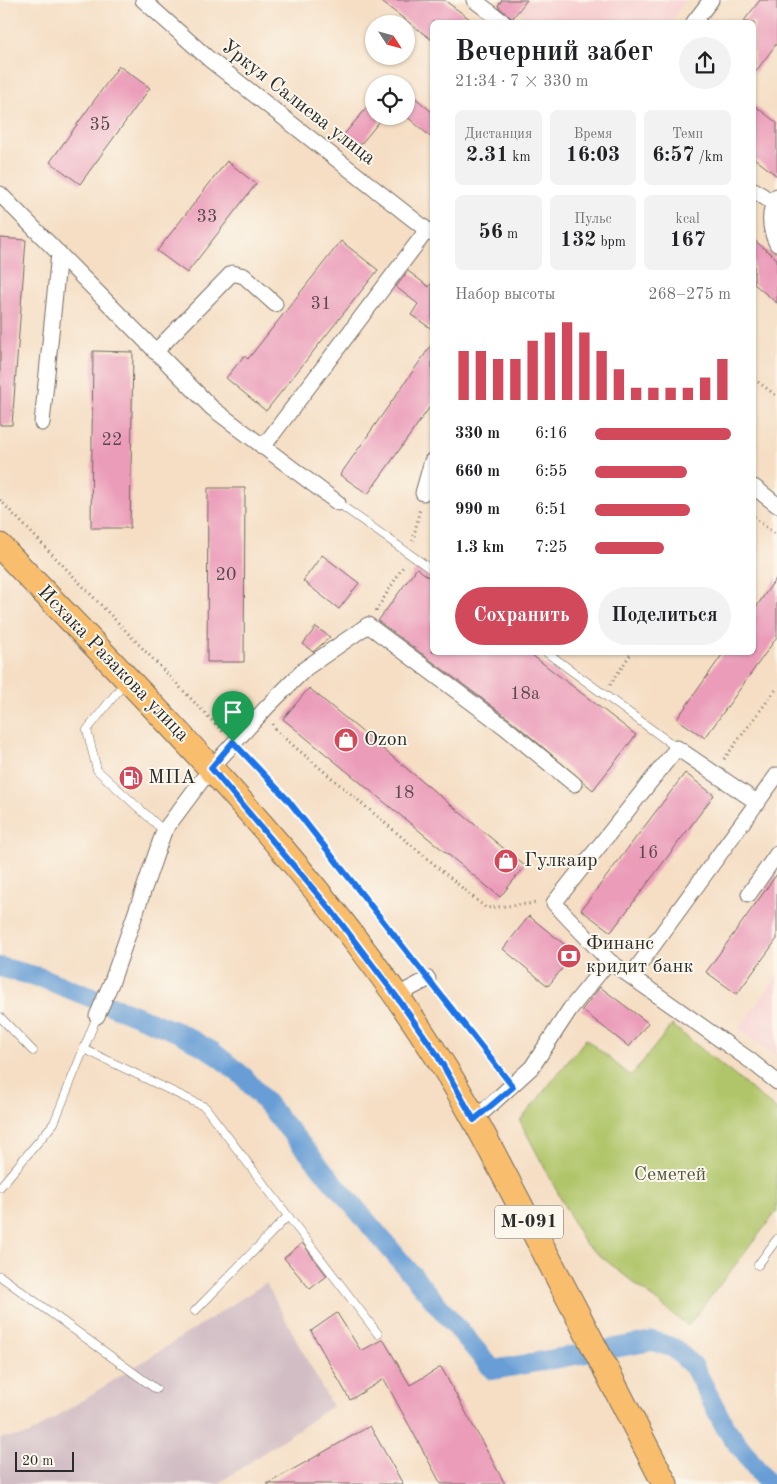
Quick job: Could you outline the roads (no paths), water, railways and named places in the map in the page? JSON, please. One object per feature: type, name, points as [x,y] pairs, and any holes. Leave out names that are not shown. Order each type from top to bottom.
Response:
[{"type":"main road","name":"Исхака Разакова улица","points":[[0,546],[211,768],[331,910],[436,1053],[474,1120]]},
{"type":"main road","name":"М-091","points":[[474,1120],[583,1324],[665,1484]]},
{"type":"street","name":"Уркуя Салиева улица","points":[[143,0],[209,59],[430,232]]},
{"type":"street","points":[[474,0],[500,20]]},
{"type":"street","points":[[696,20],[711,0]]},
{"type":"street","points":[[756,191],[775,200],[770,230],[777,244]]},
{"type":"street","points":[[0,194],[154,352],[212,408],[338,503]]},
{"type":"street","points":[[263,447],[430,232]]},
{"type":"street","points":[[42,423],[59,253]]},
{"type":"street","points":[[154,352],[232,273],[244,276],[275,304]]},
{"type":"street","points":[[423,493],[430,467]]},
{"type":"street","points":[[756,489],[777,505]]},
{"type":"street","points":[[97,1016],[112,981],[164,831],[233,742],[306,668],[368,625],[506,728],[574,784]]},
{"type":"street","points":[[758,803],[677,748],[554,903],[609,961],[751,1060],[777,1082]]},
{"type":"street","points":[[630,976],[777,775]]},
{"type":"street","points":[[749,894],[777,854]]},
{"type":"street","points":[[474,1120],[513,1087],[532,1067],[570,1009],[609,961]]},
{"type":"street","points":[[396,996],[428,979]]},
{"type":"lane","points":[[338,503],[430,569]]},
{"type":"lane","points":[[550,655],[677,748]]},
{"type":"lane","points":[[127,679],[87,730],[97,770],[164,831]]},
{"type":"lane","points":[[0,1187],[54,1123],[97,1016]]},
{"type":"lane","points":[[0,1017],[33,1051]]},
{"type":"lane","points":[[84,1050],[205,1107],[378,1334]]},
{"type":"lane","points":[[195,1311],[288,1216]]},
{"type":"lane","points":[[758,1265],[777,1240]]},
{"type":"lane","points":[[0,1276],[156,1389]]},
{"type":"waterway","points":[[0,967],[42,978],[182,1034],[213,1052],[244,1077],[493,1370],[653,1341],[674,1348],[694,1367],[725,1427],[768,1484]]},
{"type":"place","name":"Ozon","points":[[346,740]]},
{"type":"place","name":"МПА","points":[[131,778]]},
{"type":"place","name":"Гулкаир","points":[[506,861]]},
{"type":"place","name":"Финанс кридит банк","points":[[569,956]]},
{"type":"park label","name":"Семетей","points":[[670,1175]]}]
